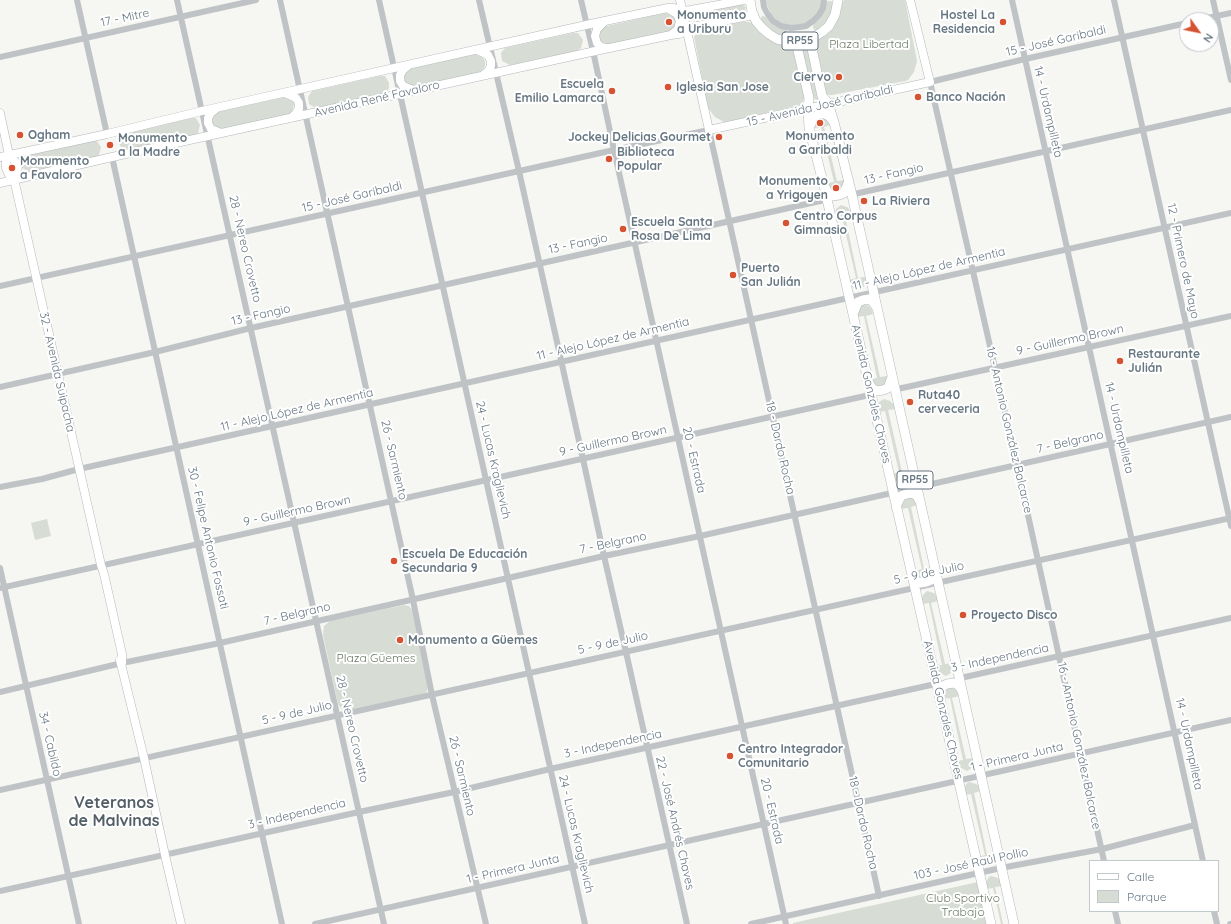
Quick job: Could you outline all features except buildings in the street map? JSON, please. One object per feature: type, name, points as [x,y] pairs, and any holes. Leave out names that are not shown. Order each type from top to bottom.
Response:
[{"type":"main road","name":"18 - Dardo Rocha","points":[[680,0],[709,130]]},
{"type":"main road","points":[[0,157],[586,25],[668,8],[683,11],[744,0]]},
{"type":"main road","name":"RP55","points":[[750,0],[754,15],[762,28],[777,39],[796,42],[810,39],[822,32],[835,16],[838,0]]},
{"type":"main road","name":"16 - Antonio González Balcarce","points":[[910,0],[930,82]]},
{"type":"main road","points":[[668,8],[677,14],[680,21],[678,29],[671,35]]},
{"type":"main road","name":"Avenida René Favaloro","points":[[0,183],[414,90],[679,34],[687,32],[697,26],[754,15]]},
{"type":"main road","points":[[604,22],[597,29],[595,36],[597,43],[601,47],[607,48]]},
{"type":"main road","name":"Avenida Gonzales Chaves","points":[[810,39],[822,96],[828,103],[849,181],[1014,924]]},
{"type":"main road","name":"Avenida Gonzales Chaves","points":[[796,42],[809,98],[809,128],[824,186],[991,924]]},
{"type":"main road","points":[[476,50],[488,55],[491,61],[492,66],[483,75]]},
{"type":"main road","points":[[410,65],[403,70],[400,75],[400,81],[402,86],[414,90]]},
{"type":"main road","name":"15 - Avenida José Garibaldi","points":[[709,130],[808,110],[828,103],[930,82]]},
{"type":"main road","points":[[284,93],[296,98],[299,103],[299,109],[290,118]]},
{"type":"main road","points":[[217,108],[211,113],[208,118],[208,123],[211,129],[221,133]]},
{"type":"main road","name":"32 - Avenida Suipacha","points":[[0,113],[9,155],[6,162],[6,168],[9,175],[14,179],[57,374],[121,647],[122,663],[181,924]]},
{"type":"main road","points":[[809,128],[814,117],[819,114],[825,114],[834,122]]},
{"type":"main road","points":[[824,186],[828,193],[833,196],[839,195],[844,193],[849,181]]},
{"type":"main road","points":[[853,314],[858,302],[862,300],[868,299],[873,302],[878,309]]},
{"type":"main road","points":[[868,382],[872,388],[877,391],[883,390],[888,388],[892,376]]},
{"type":"main road","points":[[896,507],[901,496],[906,494],[912,493],[917,496],[920,501]]},
{"type":"main road","points":[[912,573],[915,580],[920,583],[926,582],[931,580],[935,568]]},
{"type":"main road","points":[[939,697],[943,686],[948,684],[954,683],[959,686],[962,692]]},
{"type":"street","points":[[77,0],[107,134]]},
{"type":"street","name":"28 - Nereo Crovetto","points":[[177,0],[384,924]]},
{"type":"street","name":"17 - Mitre","points":[[0,57],[256,0]]},
{"type":"street","name":"26 - Sarmiento","points":[[280,0],[392,501],[432,695],[486,924]]},
{"type":"street","name":"24 - Lucas Kraglievich","points":[[379,0],[585,924]]},
{"type":"street","name":"22 - José Andrés Chaves","points":[[479,0],[497,72],[540,263],[687,924]]},
{"type":"street","name":"20 - Estrada","points":[[581,0],[786,924]]},
{"type":"street","points":[[763,0],[767,14],[773,21],[781,26],[793,28],[806,26],[813,21],[823,8],[824,0]]},
{"type":"street","name":"14 - Urdampilleta","points":[[1012,0],[1203,860]]},
{"type":"street","name":"12 - Primero de Mayo","points":[[1114,0],[1231,526]]},
{"type":"street","points":[[1213,0],[1216,12]]},
{"type":"street","points":[[1219,16],[1231,13]]},
{"type":"street","name":"15 - José Garibaldi","points":[[930,82],[1025,58],[1179,24]]},
{"type":"street","points":[[1219,25],[1231,80]]},
{"type":"street","name":"Avenida Gonzales Chaves","points":[[793,28],[796,42]]},
{"type":"street","name":"16 - Antonio González Balcarce","points":[[930,82],[1060,656],[1104,860]]},
{"type":"street","name":"13 - Fangio","points":[[0,387],[155,352],[251,328],[1231,110]]},
{"type":"street","name":"15 - José Garibaldi","points":[[0,286],[709,130]]},
{"type":"street","name":"18 - Dardo Rocha","points":[[709,130],[879,896]]},
{"type":"street","name":"30 - Felipe Antonio Fossati","points":[[112,157],[282,924]]},
{"type":"street","name":"11 - Alejo López de Armentia","points":[[0,487],[42,479],[79,469],[1231,213]]},
{"type":"street","name":"9 - Guillermo Brown","points":[[2,587],[1231,316]]},
{"type":"street","name":"7 - Belgrano","points":[[0,692],[122,663],[220,643],[604,556],[1231,418]]},
{"type":"street","name":"5 - 9 de Julio","points":[[0,790],[1230,518]]},
{"type":"street","name":"34 - Cabildo","points":[[0,568],[2,587],[26,686],[79,924]]},
{"type":"street","name":"3 - Independencia","points":[[0,891],[454,792],[550,769],[1231,618]]},
{"type":"street","name":"1 - Primera Junta","points":[[315,924],[1231,720]]},
{"type":"street","name":"103 - José Raúl Pollio","points":[[751,924],[1002,868],[1102,849],[1195,826]]},
{"type":"street","points":[[1115,912],[1118,924]]},
{"type":"street","points":[[1214,912],[1217,924]]},
{"type":"green space","name":"Plaza Libertad","points":[[766,0],[822,0],[822,4],[818,13],[812,19],[804,24],[795,26],[786,25],[777,21],[771,14]]},
{"type":"green space","name":"Plaza Libertad","points":[[844,0],[905,0],[917,61],[914,72],[908,80],[832,95],[825,93],[814,43]]},
{"type":"green space","name":"Plaza Libertad","points":[[828,1],[831,1],[834,5],[831,14],[823,26],[818,30],[815,30],[813,25]]},
{"type":"green space","points":[[742,4],[746,7],[743,12],[698,21],[695,21],[693,18],[693,15],[697,13]]},
{"type":"green space","points":[[670,12],[676,18],[677,25],[673,31],[607,45],[600,40],[598,33],[602,27]]},
{"type":"green space","points":[[762,16],[767,17],[786,30],[788,32],[787,36],[774,34],[760,20]]},
{"type":"green space","name":"Plaza Libertad","points":[[742,22],[753,23],[794,50],[805,97],[800,105],[724,122],[715,117],[708,108],[694,37],[699,30]]},
{"type":"green space","points":[[578,33],[583,40],[581,48],[577,51],[510,65],[502,61],[501,53],[505,48]]},
{"type":"green space","name":"Plaza Libertad","points":[[804,47],[808,48],[819,98],[817,100],[812,98],[802,49]]},
{"type":"green space","points":[[476,54],[481,55],[485,61],[485,66],[480,72],[413,87],[405,82],[404,75],[408,69]]},
{"type":"green space","points":[[385,76],[389,83],[389,88],[384,94],[317,109],[309,104],[308,97],[312,91]]},
{"type":"green space","points":[[284,97],[292,99],[294,104],[292,112],[288,115],[221,129],[213,125],[212,117],[216,112]]},
{"type":"green space","points":[[817,116],[828,119],[830,125],[824,127],[837,181],[844,180],[845,183],[843,190],[836,192],[830,189],[828,183],[834,182],[821,127],[814,128]]},
{"type":"green space","points":[[196,118],[200,125],[198,133],[195,136],[128,150],[120,146],[119,138],[123,133]]},
{"type":"green space","points":[[96,140],[101,147],[99,155],[96,158],[29,172],[21,167],[20,160],[24,155]]},
{"type":"green space","points":[[841,205],[849,209],[851,215],[845,216],[858,278],[865,277],[866,280],[864,286],[859,290],[853,288],[849,280],[856,278],[842,217],[835,218],[836,209]]},
{"type":"green space","points":[[862,304],[869,306],[872,310],[873,314],[866,316],[880,377],[887,376],[888,379],[886,386],[875,387],[871,379],[877,378],[864,316],[857,317],[857,310]]},
{"type":"green space","points":[[884,399],[890,401],[894,405],[895,409],[888,410],[902,472],[908,471],[909,474],[908,480],[903,484],[895,480],[892,474],[899,472],[885,411],[879,412],[878,409],[879,402]]},
{"type":"green space","points":[[904,497],[913,498],[917,505],[911,507],[924,569],[931,567],[932,571],[925,580],[917,577],[915,571],[922,569],[908,508],[901,509]]},
{"type":"green space","points":[[47,519],[51,536],[35,540],[31,523]]},
{"type":"green space","points":[[927,591],[934,593],[937,597],[938,601],[931,603],[945,664],[952,663],[953,666],[951,673],[946,676],[938,672],[936,666],[942,665],[929,603],[922,604],[921,601],[923,595]]},
{"type":"green space","name":"Plaza Güemes","points":[[404,605],[409,606],[412,610],[428,685],[427,692],[349,710],[342,710],[338,704],[323,635],[324,626],[330,621]]},
{"type":"green space","points":[[951,687],[956,690],[959,696],[952,698],[966,759],[973,758],[972,768],[967,771],[959,767],[957,761],[963,760],[950,698],[943,699],[944,690]]},
{"type":"green space","points":[[969,782],[978,785],[980,791],[974,793],[987,855],[994,853],[995,857],[993,863],[988,866],[980,863],[978,857],[985,855],[971,794],[964,795],[964,788]]},
{"type":"green space","points":[[991,876],[1000,879],[1002,886],[995,887],[1003,924],[1001,924],[993,888],[986,889],[986,882]]},
{"type":"green space","name":"Club Sportivo Trabajo","points":[[978,882],[987,924],[793,924],[793,923]]},
{"type":"place","name":"Monumento a Uriburu","points":[[669,22]]},
{"type":"place","name":"Hostel La Residencia","points":[[1003,22]]},
{"type":"place","name":"Ciervo","points":[[839,77]]},
{"type":"place","name":"Iglesia San Jose","points":[[668,87]]},
{"type":"place","name":"Escuela Emilio Lamarca","points":[[612,91]]},
{"type":"place","name":"Banco Nación","points":[[918,97]]},
{"type":"place","name":"Monumento a Garibaldi","points":[[820,123]]},
{"type":"place","name":"Ogham","points":[[20,135]]},
{"type":"place","name":"Jockey Delicias Gourmet","points":[[719,137]]},
{"type":"place","name":"Monumento a la Madre","points":[[110,145]]},
{"type":"place","name":"Biblioteca Popular","points":[[609,159]]},
{"type":"place","name":"Monumento a Favaloro","points":[[12,168]]},
{"type":"place","name":"Monumento a Yrigoyen","points":[[836,188]]},
{"type":"place","name":"La Riviera","points":[[864,201]]},
{"type":"place","name":"Centro Corpus Gimnasio","points":[[786,223]]},
{"type":"place","name":"Escuela Santa Rosa De Lima","points":[[623,229]]},
{"type":"place","name":"Puerto San Julián","points":[[733,275]]},
{"type":"place","name":"Restaurante Julián","points":[[1120,361]]},
{"type":"place","name":"Ruta40 cerveceria","points":[[910,402]]},
{"type":"place","name":"Escuela De Educación Secundaria 9","points":[[394,561]]},
{"type":"place","name":"Proyecto Disco","points":[[963,615]]},
{"type":"place","name":"Monumento a Güemes","points":[[400,640]]},
{"type":"place","name":"Centro Integrador Comunitario","points":[[730,756]]},
{"type":"district","name":"Veteranos de Malvinas","points":[[114,812]]}]
